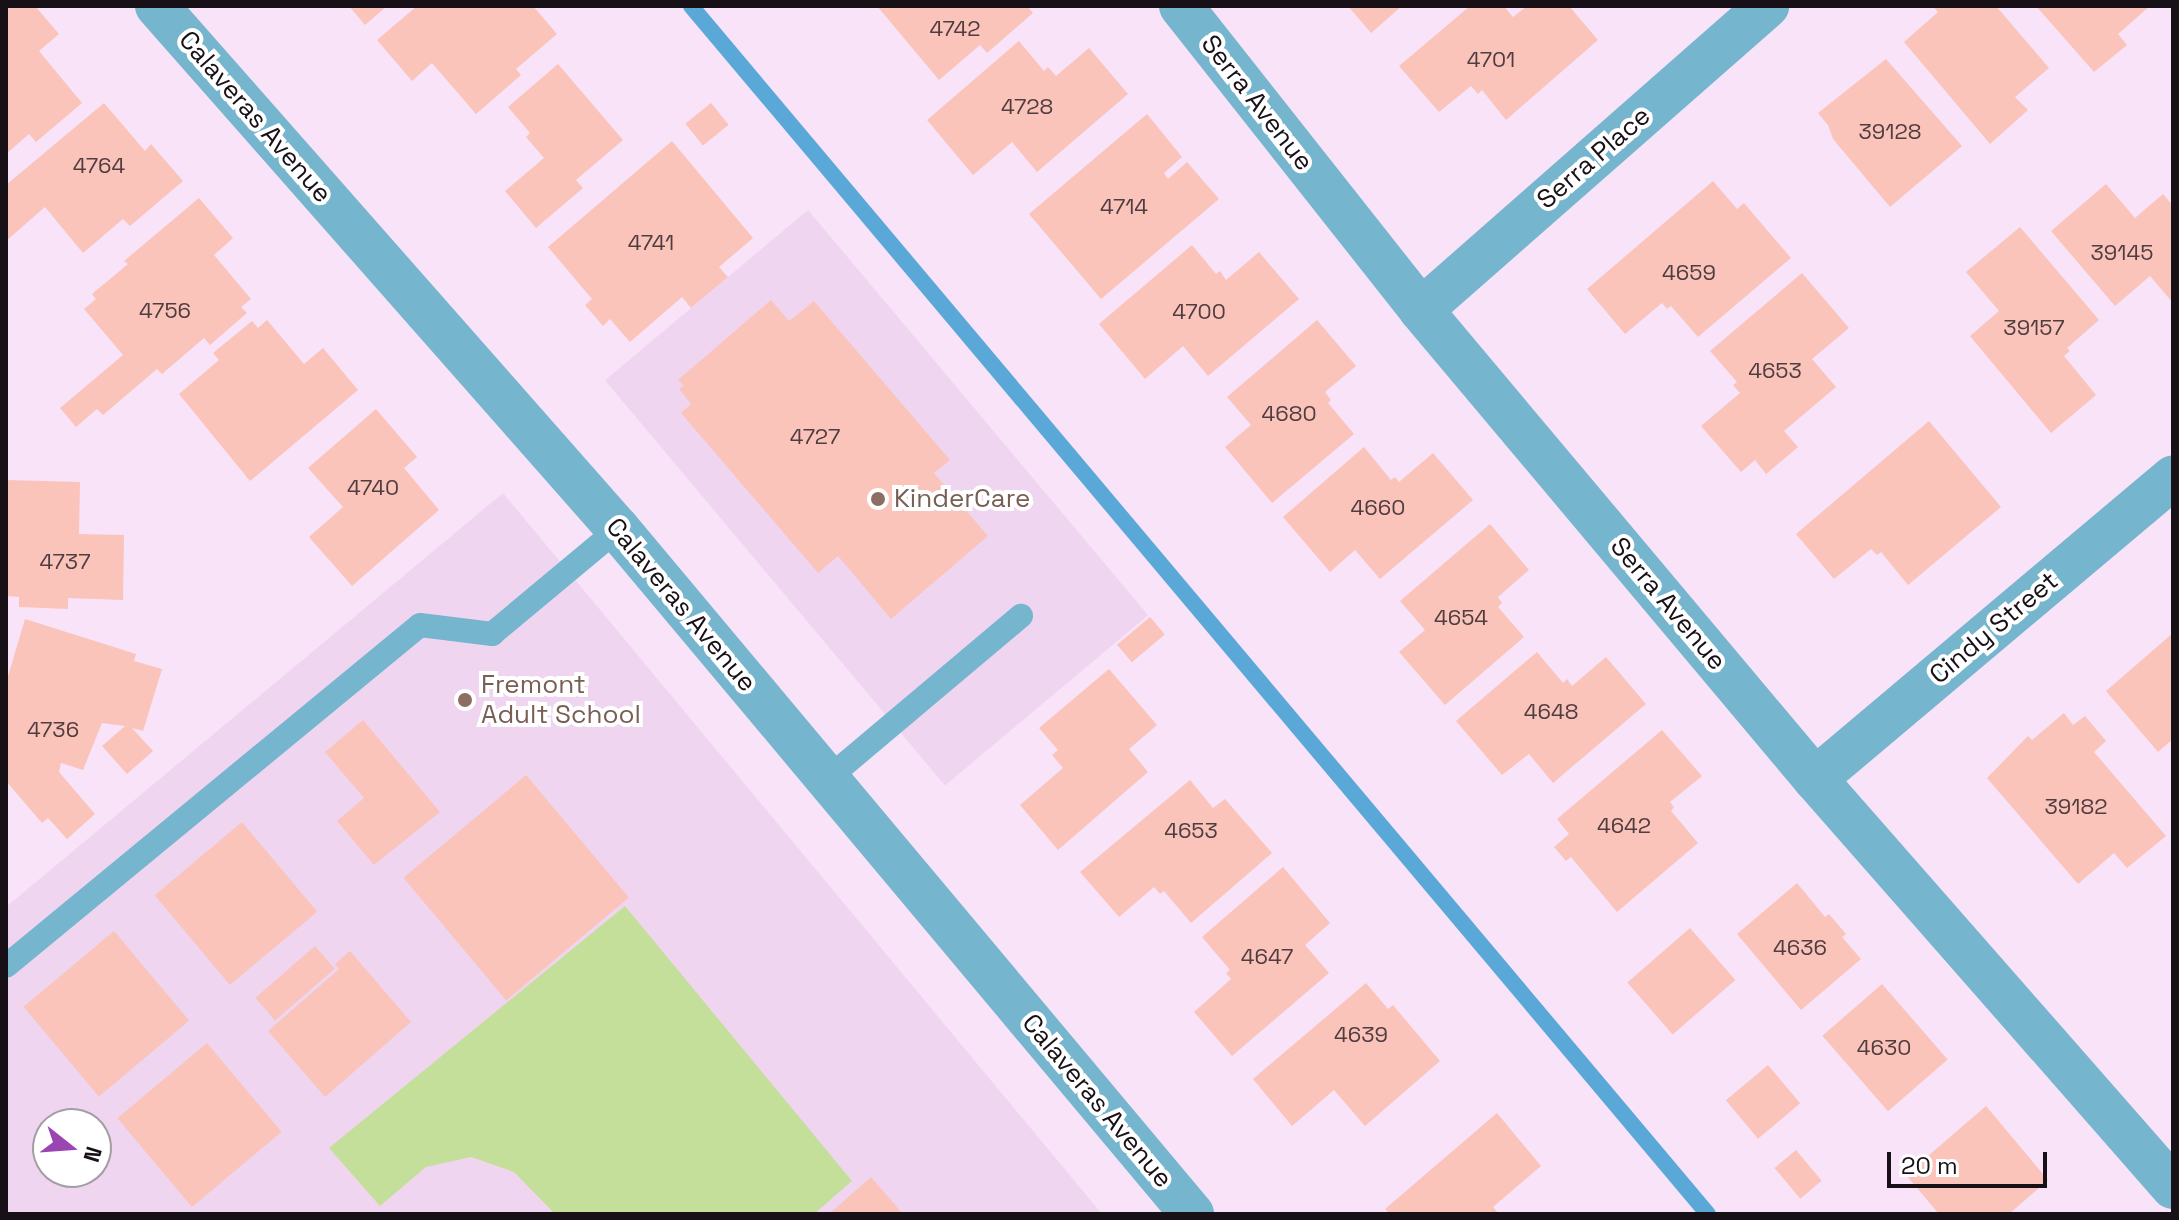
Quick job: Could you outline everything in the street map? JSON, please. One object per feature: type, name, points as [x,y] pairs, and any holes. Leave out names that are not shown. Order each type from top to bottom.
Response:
[{"type":"street","name":"Calaveras Avenue","points":[[157,6],[618,529],[1192,1214]]},
{"type":"street","name":"Serra Avenue","points":[[1181,6],[1421,310],[1815,779],[2173,1187]]},
{"type":"street","name":"Serra Place","points":[[1421,310],[1767,6]]},
{"type":"street","name":"Cindy Street","points":[[1815,779],[2173,478]]},
{"type":"lane","points":[[6,966],[420,625],[492,634],[618,529]]},
{"type":"lane","points":[[826,780],[1021,616]]},
{"type":"shaded area","name":"KinderCare","points":[[808,210],[1148,615],[945,786],[605,380]]},
{"type":"shaded area","name":"Fremont Adult School","points":[[503,493],[1102,1214],[6,1214],[6,907]]},
{"type":"green space","points":[[625,906],[852,1181],[814,1214],[555,1214],[514,1172],[471,1157],[426,1167],[380,1206],[329,1148]]},
{"type":"building","points":[[8,6],[35,6],[59,34],[39,51],[82,103],[36,142],[29,134],[6,154]]},
{"type":"building","points":[[349,6],[387,6],[365,25]]},
{"type":"building","points":[[417,6],[533,6],[557,34],[516,69],[521,75],[476,114],[432,63],[412,81],[377,40]]},
{"type":"building","points":[[877,6],[1027,6],[1033,13],[987,53],[980,45],[939,80]]},
{"type":"building","points":[[1348,6],[1402,6],[1371,33]]},
{"type":"building","points":[[1470,6],[1504,6],[1513,17],[1527,6],[1569,6],[1598,40],[1506,120],[1482,90],[1478,94],[1471,86],[1439,112],[1399,66]]},
{"type":"building","points":[[1933,6],[1996,6],[2049,68],[2015,97],[2028,110],[1990,144],[1904,42],[1938,12]]},
{"type":"building","points":[[2036,6],[2150,6],[2118,34],[2127,45],[2094,72]]},
{"type":"building","points":[[1019,41],[1044,71],[1048,67],[1056,76],[1089,48],[1128,94],[1037,172],[1012,142],[973,175],[927,120]]},
{"type":"building","points":[[1886,59],[1962,146],[1890,207],[1833,139],[1828,125],[1818,113]]},
{"type":"building","points":[[558,64],[623,140],[576,180],[583,188],[536,228],[505,191],[544,158],[526,137],[530,133],[508,107]]},
{"type":"building","points":[[104,103],[145,151],[151,144],[183,181],[130,226],[123,219],[83,253],[45,207],[6,241],[6,185]]},
{"type":"building","points":[[711,103],[729,125],[703,146],[685,124]]},
{"type":"building","points":[[1147,114],[1182,157],[1164,173],[1168,179],[1187,162],[1219,199],[1101,299],[1029,214]]},
{"type":"building","points":[[672,141],[753,238],[719,267],[728,277],[691,308],[682,297],[630,342],[610,319],[603,326],[585,305],[592,299],[548,247]]},
{"type":"building","points":[[1713,181],[1737,209],[1744,203],[1791,258],[1698,337],[1671,306],[1667,309],[1662,303],[1625,334],[1587,289]]},
{"type":"building","points":[[2106,184],[2135,218],[2163,194],[2173,206],[2173,303],[2150,276],[2115,306],[2051,231]]},
{"type":"building","points":[[199,198],[233,238],[214,255],[251,299],[241,307],[247,313],[210,345],[204,338],[162,374],[157,369],[103,415],[97,409],[76,427],[60,408],[123,355],[84,309],[96,299],[92,294],[128,264],[124,261]]},
{"type":"building","points":[[2020,227],[2099,320],[2067,348],[2070,351],[2064,356],[2096,395],[2051,433],[1970,336],[1999,311],[1966,272]]},
{"type":"building","points":[[1192,245],[1216,274],[1220,271],[1226,280],[1259,252],[1299,299],[1208,376],[1183,346],[1145,379],[1099,324]]},
{"type":"building","points":[[1802,273],[1849,328],[1812,359],[1836,387],[1784,431],[1798,447],[1766,474],[1755,460],[1741,472],[1701,426],[1740,393],[1733,385],[1737,382],[1710,351]]},
{"type":"building","points":[[771,300],[789,321],[814,301],[950,460],[934,473],[988,536],[891,619],[838,556],[818,573],[681,413],[691,404],[679,389],[684,386],[678,380]]},
{"type":"building","points":[[267,320],[304,364],[323,348],[358,390],[250,481],[179,394],[219,360],[213,353],[252,321],[258,328]]},
{"type":"building","points":[[1317,320],[1356,366],[1325,392],[1331,400],[1328,403],[1354,434],[1272,503],[1225,447],[1251,425],[1227,397]]},
{"type":"building","points":[[376,409],[417,457],[404,468],[439,510],[352,586],[309,537],[343,507],[308,468]]},
{"type":"building","points":[[1929,421],[2001,507],[1908,585],[1881,552],[1877,555],[1871,549],[1834,579],[1796,534]]},
{"type":"building","points":[[1364,447],[1391,480],[1395,477],[1399,482],[1433,453],[1473,500],[1380,579],[1355,550],[1330,572],[1283,517]]},
{"type":"building","points":[[6,480],[80,482],[79,534],[124,535],[123,600],[68,598],[68,609],[19,607],[19,597],[6,596]]},
{"type":"building","points":[[1490,524],[1529,570],[1498,597],[1502,603],[1498,607],[1524,637],[1445,705],[1399,652],[1425,630],[1400,601]]},
{"type":"building","points":[[1150,617],[1165,635],[1132,662],[1117,645]]},
{"type":"building","points":[[25,619],[136,654],[134,661],[162,669],[143,731],[132,728],[153,751],[127,774],[102,746],[125,726],[102,723],[83,770],[61,763],[59,772],[95,814],[67,839],[48,818],[42,823],[6,781],[6,683]]},
{"type":"building","points":[[2173,633],[2173,739],[2158,752],[2106,691]]},
{"type":"building","points":[[1537,652],[1563,683],[1567,679],[1572,686],[1606,657],[1646,704],[1553,783],[1529,754],[1502,775],[1456,721]]},
{"type":"building","points":[[1109,669],[1157,725],[1129,749],[1148,772],[1058,850],[1020,805],[1063,768],[1052,755],[1058,750],[1039,728]]},
{"type":"building","points":[[2064,713],[2073,725],[2085,716],[2106,741],[2094,752],[2166,836],[2127,868],[2114,853],[2078,884],[1987,778],[2028,736],[2032,740]]},
{"type":"building","points":[[363,720],[440,812],[374,865],[337,821],[364,798],[325,752]]},
{"type":"building","points":[[1662,730],[1702,776],[1670,802],[1674,807],[1671,811],[1698,843],[1617,912],[1571,857],[1566,861],[1554,847],[1569,834],[1557,819]]},
{"type":"building","points":[[526,775],[629,898],[506,1000],[403,878]]},
{"type":"building","points":[[1190,780],[1213,808],[1225,799],[1272,853],[1191,923],[1164,891],[1160,894],[1154,887],[1119,917],[1080,872]]},
{"type":"building","points":[[242,822],[317,912],[230,985],[155,895]]},
{"type":"building","points":[[1283,867],[1330,923],[1305,945],[1329,973],[1232,1056],[1194,1012],[1231,979],[1226,973],[1230,970],[1202,937]]},
{"type":"building","points":[[1797,883],[1825,917],[1829,914],[1846,934],[1842,937],[1861,959],[1801,1010],[1737,934]]},
{"type":"building","points":[[1690,928],[1735,980],[1673,1035],[1627,982]]},
{"type":"building","points":[[114,931],[189,1021],[99,1096],[24,1007]]},
{"type":"building","points":[[315,946],[335,969],[275,1020],[255,998]]},
{"type":"building","points":[[350,951],[411,1022],[325,1097],[268,1031],[339,969],[335,964]]},
{"type":"building","points":[[1366,983],[1388,1009],[1393,1005],[1440,1061],[1365,1126],[1334,1090],[1292,1126],[1253,1079]]},
{"type":"building","points":[[1882,984],[1948,1059],[1888,1111],[1822,1036]]},
{"type":"building","points":[[207,1043],[282,1132],[192,1207],[117,1118]]},
{"type":"building","points":[[1768,1065],[1800,1103],[1758,1139],[1726,1100]]},
{"type":"building","points":[[1986,1106],[2048,1180],[2009,1214],[1939,1214],[1906,1175]]},
{"type":"building","points":[[1497,1113],[1541,1166],[1493,1207],[1499,1214],[1390,1214],[1385,1209]]},
{"type":"building","points":[[1796,1150],[1822,1181],[1800,1199],[1775,1168]]},
{"type":"building","points":[[871,1177],[903,1214],[829,1214]]},
{"type":"waterway","points":[[691,6],[1708,1214]]},
{"type":"place","name":"KinderCare","points":[[878,499]]},
{"type":"place","name":"Fremont Adult School","points":[[465,700]]}]
